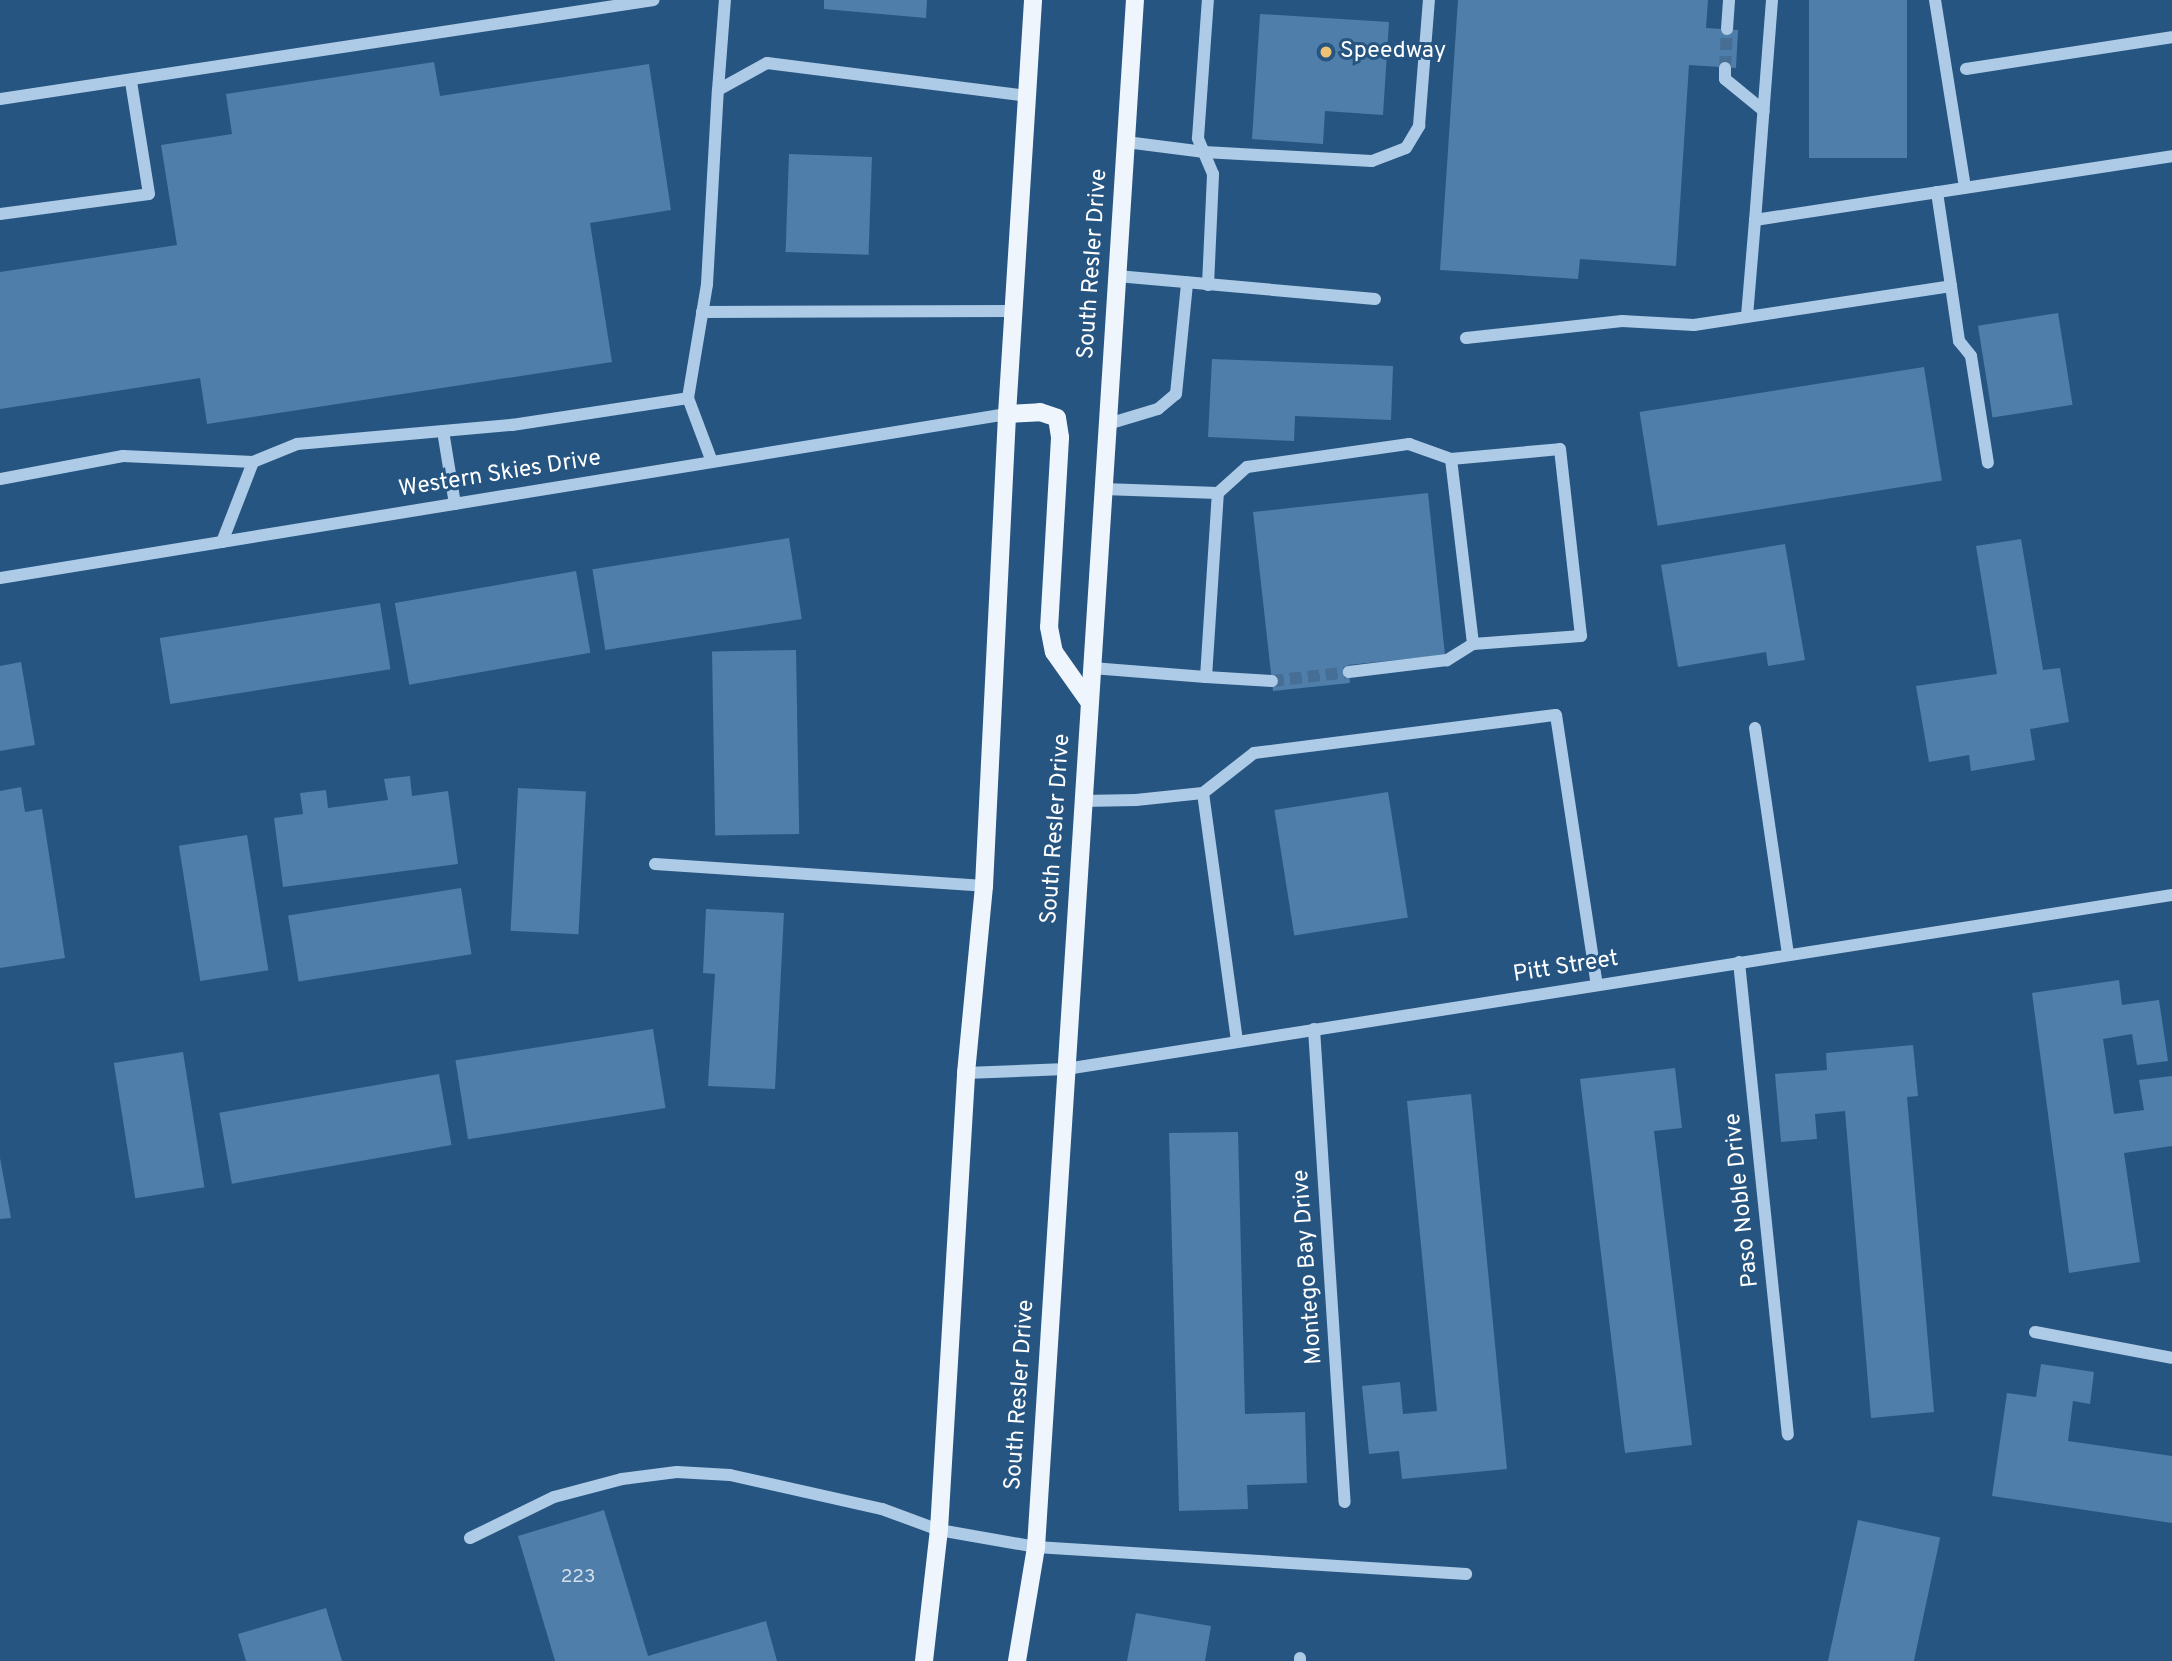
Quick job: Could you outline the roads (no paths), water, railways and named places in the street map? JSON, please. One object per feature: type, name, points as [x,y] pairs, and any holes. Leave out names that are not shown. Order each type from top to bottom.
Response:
[{"type":"main road","points":[[924,1661],[939,1530],[965,1073],[984,886],[1007,414],[1033,0]]},
{"type":"main road","name":"South Resler Drive","points":[[1017,1661],[1036,1547],[1135,0]]},
{"type":"main road","points":[[1007,414],[1040,412],[1057,418],[1060,438],[1049,627],[1054,652],[1090,703]]},
{"type":"street","points":[[0,99],[653,0]]},
{"type":"street","points":[[712,462],[688,398],[707,285],[725,0]]},
{"type":"street","points":[[1208,0],[1198,138],[1213,174],[1208,285]]},
{"type":"street","points":[[1126,142],[1204,152],[1372,161],[1406,148],[1419,126],[1429,0]]},
{"type":"street","points":[[1727,29],[1729,0]]},
{"type":"street","points":[[1748,316],[1772,0]]},
{"type":"street","points":[[1935,0],[1965,188]]},
{"type":"street","points":[[1966,69],[2172,37]]},
{"type":"street","points":[[718,90],[767,63],[1027,96]]},
{"type":"street","points":[[1725,68],[1725,79],[1764,111]]},
{"type":"street","points":[[0,214],[149,194],[131,81]]},
{"type":"street","points":[[1755,220],[2172,156]]},
{"type":"street","points":[[1937,192],[1959,341],[1970,356],[1988,463]]},
{"type":"street","points":[[1117,276],[1375,299]]},
{"type":"street","points":[[1108,424],[1158,409],[1177,394],[1187,283]]},
{"type":"street","points":[[1466,338],[1622,321],[1694,325],[1951,286]]},
{"type":"street","points":[[702,312],[1013,312]]},
{"type":"street","points":[[0,479],[122,457],[253,462],[297,444],[512,425],[688,398]]},
{"type":"street","name":"Western Skies Drive","points":[[0,578],[1007,414]]},
{"type":"street","points":[[443,431],[455,504]]},
{"type":"street","points":[[1103,489],[1218,493],[1247,467],[1409,444],[1451,459],[1560,449],[1581,636],[1473,644],[1447,660],[1349,672]]},
{"type":"street","points":[[1451,459],[1473,644]]},
{"type":"street","points":[[222,542],[253,462]]},
{"type":"street","points":[[1206,677],[1218,493]]},
{"type":"street","points":[[1092,668],[1272,681]]},
{"type":"street","points":[[1082,801],[1136,800],[1203,793],[1254,754],[1556,715],[1597,985]]},
{"type":"street","points":[[1755,728],[1788,954]]},
{"type":"street","points":[[1203,793],[1237,1041]]},
{"type":"street","points":[[655,864],[984,886]]},
{"type":"street","name":"Pitt Street","points":[[965,1073],[1066,1069],[2172,895]]},
{"type":"street","name":"Paso Noble Drive","points":[[1739,962],[1788,1434]]},
{"type":"street","name":"Montego Bay Drive","points":[[1314,1029],[1345,1502]]},
{"type":"street","points":[[2035,1332],[2172,1357]]},
{"type":"street","points":[[470,1538],[554,1497],[622,1479],[677,1472],[743,1478],[882,1509],[939,1530],[1036,1547],[1466,1574]]},
{"type":"tunnel","points":[[1725,68],[1727,29]]},
{"type":"tunnel","points":[[1272,681],[1349,672]]},
{"type":"place","name":"Speedway","points":[[1326,52]]}]
